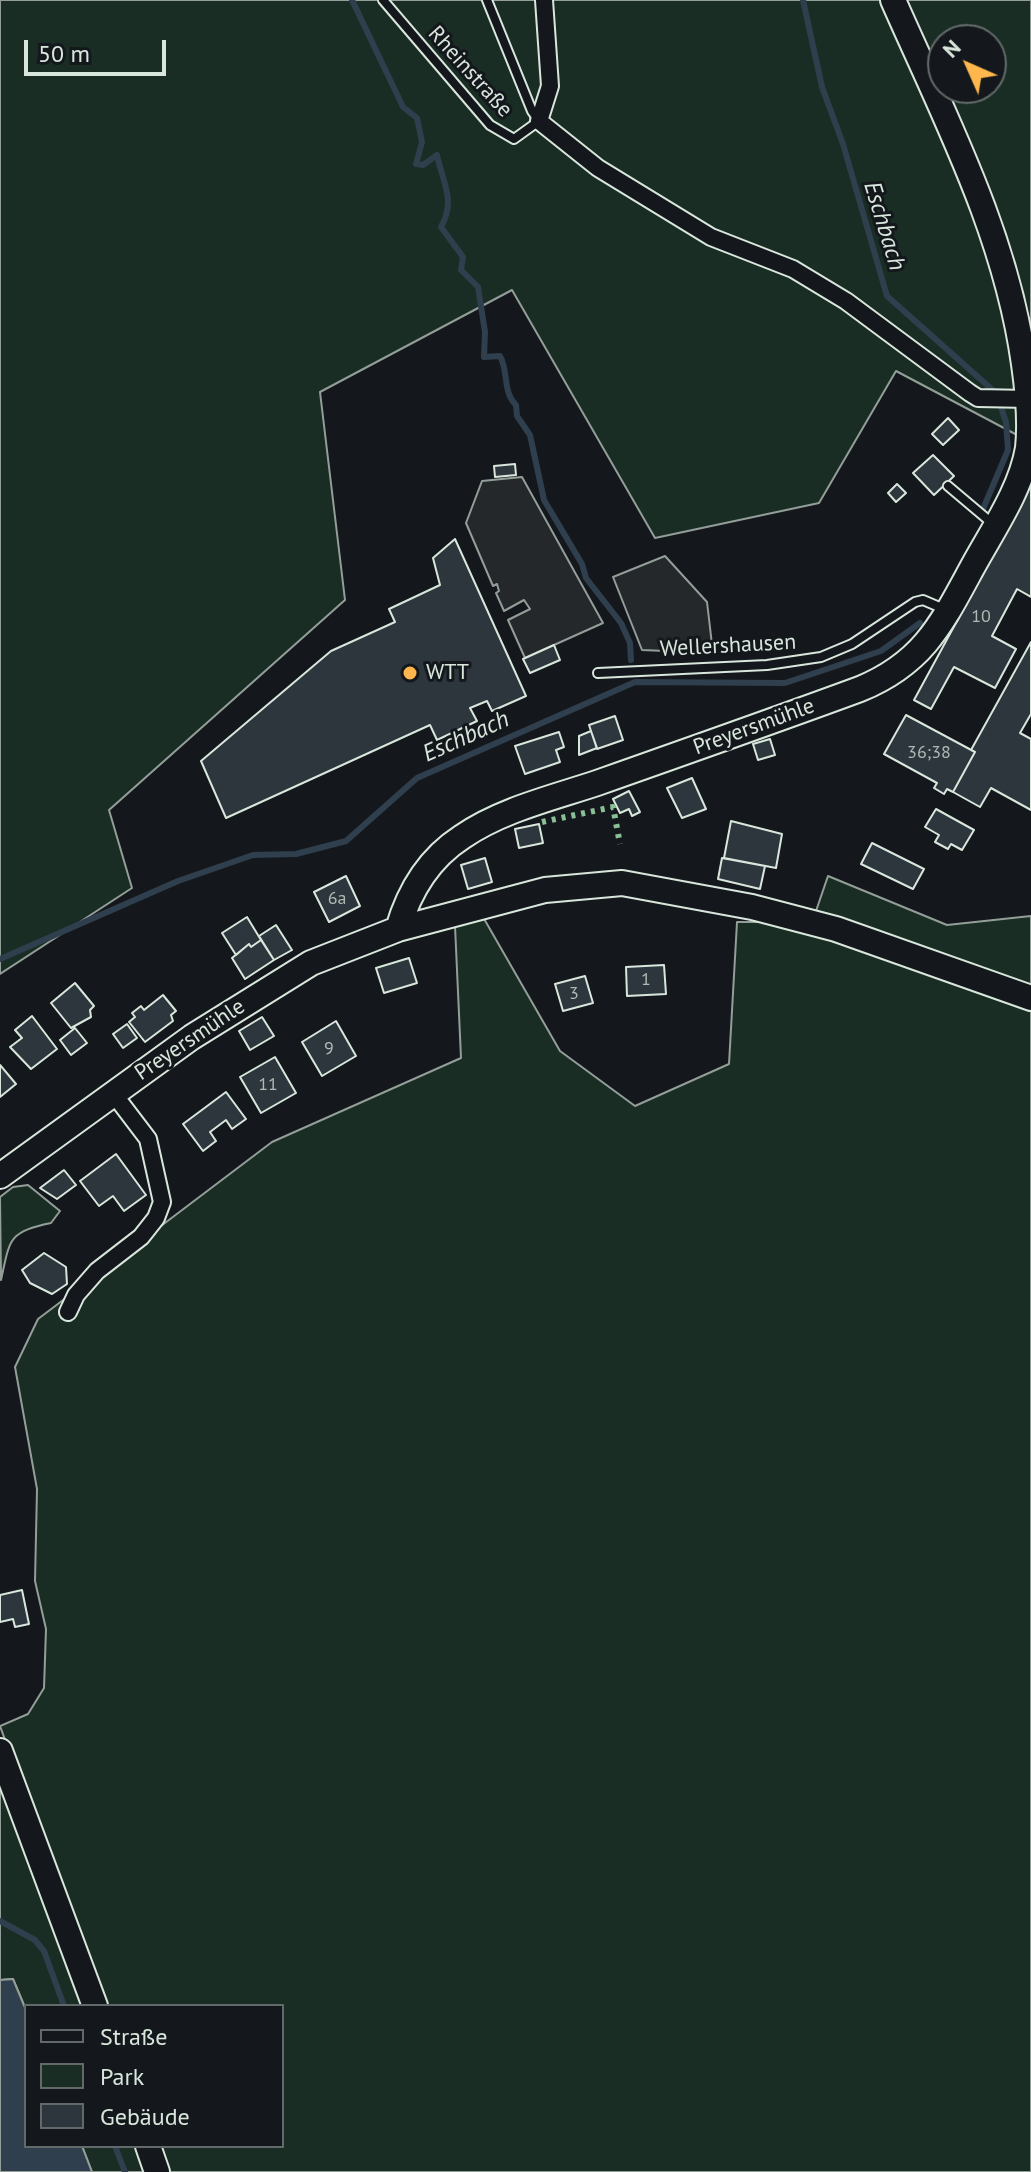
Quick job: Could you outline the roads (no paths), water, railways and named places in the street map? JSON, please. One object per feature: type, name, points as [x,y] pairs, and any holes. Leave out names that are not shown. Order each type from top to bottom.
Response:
[{"type":"main road","name":"Preyersmühle","points":[[398,929],[409,896],[423,874],[463,836],[536,804],[875,683],[920,652],[948,611],[995,525],[1022,470],[1030,437],[1020,399],[1015,315],[988,220],[893,0]]},
{"type":"main road","name":"Preyersmühle","points":[[0,1176],[113,1093],[271,986],[323,958],[398,929],[545,890],[622,883],[752,907],[836,929],[1031,998]]},
{"type":"main road","points":[[0,1751],[94,2004]]},
{"type":"main road","points":[[149,2148],[157,2172]]},
{"type":"street","points":[[544,0],[550,86],[539,121],[598,168],[711,237],[815,281],[887,329],[978,398],[1020,399]]},
{"type":"street","name":"Preyersmühle","points":[[68,1312],[76,1295],[97,1271],[141,1237],[156,1218],[162,1202],[148,1139],[113,1093]]},
{"type":"lane","name":"Rheinstraße","points":[[383,0],[504,136],[514,139],[523,136],[539,121]]},
{"type":"lane","points":[[487,0],[539,121]]},
{"type":"lane","points":[[948,486],[995,525]]},
{"type":"lane","name":"Wellershausen","points":[[598,673],[767,665],[821,657],[852,644],[915,602],[923,600],[948,611]]},
{"type":"water","points":[[13,1979],[24,2005],[24,2148],[83,2148],[92,2172],[0,2172],[0,1980]]},
{"type":"waterway","points":[[352,0],[403,107],[417,118],[422,142],[416,164],[423,165],[437,155],[448,200],[441,227],[463,257],[461,270],[478,287],[485,332],[484,357],[500,356],[517,416],[530,435],[544,500],[582,564],[586,578],[621,623],[630,643],[631,660]]},
{"type":"waterway","name":"Eschbach","points":[[803,0],[822,87],[843,144],[887,296],[996,393],[1006,422],[1008,450],[983,509]]},
{"type":"waterway","name":"Eschbach","points":[[0,959],[178,881],[253,855],[296,854],[346,841],[417,778],[635,682],[785,683],[881,651],[920,623]]},
{"type":"waterway","name":"Eschbach","points":[[0,1921],[35,1940],[44,1951],[63,2004]]},
{"type":"waterway","name":"Eschbach","points":[[116,2148],[125,2172]]},
{"type":"place","name":"WTT","points":[[410,673]]}]
